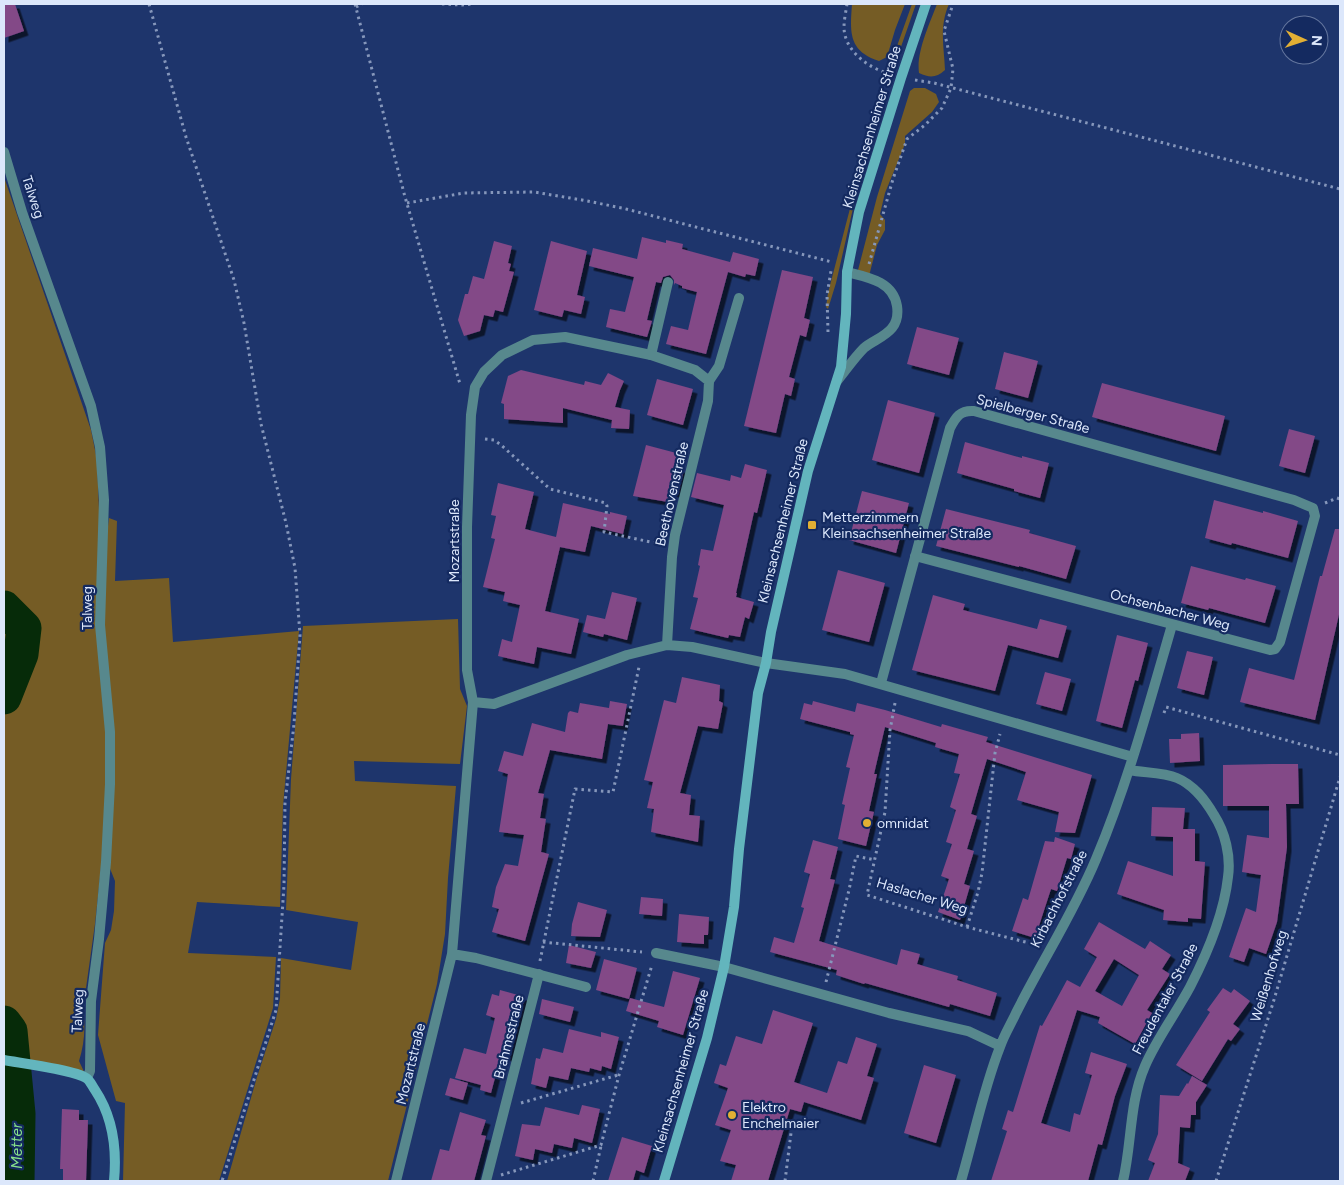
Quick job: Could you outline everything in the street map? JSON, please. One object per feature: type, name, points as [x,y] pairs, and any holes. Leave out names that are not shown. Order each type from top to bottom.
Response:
[{"type":"main road","name":"Kleinsachsenheimer Straße","points":[[664,1181],[707,1038],[724,967],[734,907],[757,701],[766,663],[770,632],[808,471],[841,367],[846,314],[847,272],[859,212],[926,4]]},
{"type":"main road","points":[[4,1060],[72,1073],[87,1078],[104,1104],[114,1134],[114,1181]]},
{"type":"street","name":"Talweg","points":[[4,152],[22,212],[91,406],[100,447],[104,500],[100,626],[110,732],[110,784],[106,862],[91,1001],[90,1071],[87,1078]]},
{"type":"street","points":[[837,382],[865,348],[892,328],[897,319],[898,310],[894,296],[888,288],[879,282],[847,272]]},
{"type":"street","points":[[651,355],[668,282]]},
{"type":"street","points":[[709,381],[719,366],[739,298]]},
{"type":"street","name":"Mozartstraße","points":[[396,1181],[452,954],[473,702],[467,670],[467,527],[470,415],[475,388],[484,372],[502,355],[533,340],[566,337],[651,355],[695,370],[709,381]]},
{"type":"street","name":"Beethovenstraße","points":[[667,646],[673,546],[708,401],[709,381]]},
{"type":"street","name":"Spielberger Straße","points":[[881,683],[950,428],[957,416],[962,412],[969,410],[1294,500],[1313,508]]},
{"type":"street","name":"Ochsenbacher Weg","points":[[915,556],[1262,649],[1275,649],[1280,642],[1313,527],[1315,516],[1313,508]]},
{"type":"street","name":"Kirbachhofstraße","points":[[962,1181],[986,1089],[1000,1046],[1096,859],[1129,770],[1172,625]]},
{"type":"street","points":[[473,702],[494,704],[627,655],[667,646],[692,647],[766,663],[845,674],[1133,757]]},
{"type":"street","name":"Freudentaler Straße","points":[[1123,1181],[1137,1086],[1145,1065],[1190,986],[1210,942],[1223,903],[1229,875],[1225,839],[1217,819],[1205,800],[1189,784],[1176,777],[1129,770]]},
{"type":"street","points":[[452,954],[476,958],[586,987]]},
{"type":"street","points":[[656,954],[724,967],[890,1013],[968,1030],[1000,1046]]},
{"type":"street","name":"Brahmsstraße","points":[[486,1180],[539,974]]},
{"type":"path","points":[[149,4],[186,137],[234,280],[244,322],[261,424],[286,522],[295,568],[300,635],[294,724],[285,803],[284,885],[276,1010],[222,1181]]},
{"type":"path","points":[[362,4],[356,6],[407,203],[462,390]]},
{"type":"path","points":[[442,4],[474,4]]},
{"type":"path","points":[[848,4],[844,27],[846,40],[854,52],[871,66],[901,78],[951,88],[1340,189]]},
{"type":"path","points":[[866,277],[893,179],[907,139],[925,126],[942,108],[951,88],[953,69],[944,31],[953,4]]},
{"type":"path","points":[[407,203],[464,193],[534,192],[622,208],[832,262]]},
{"type":"path","points":[[470,437],[494,440],[550,489],[606,503],[604,532],[673,546]]},
{"type":"path","points":[[539,974],[543,942],[575,789],[613,792],[643,651]]},
{"type":"path","name":"Haslacher Weg","points":[[898,688],[890,730],[885,812],[867,895],[967,927],[978,892],[994,753],[1004,719]]},
{"type":"path","points":[[1163,715],[1166,706],[1340,755]]},
{"type":"path","name":"Weißenhofweg","points":[[1216,1181],[1273,1002],[1340,777]]},
{"type":"path","points":[[823,994],[856,856],[875,860]]},
{"type":"path","points":[[967,927],[1050,949]]},
{"type":"path","points":[[543,942],[656,954],[619,1075],[593,1181]]},
{"type":"path","points":[[505,1108],[619,1075]]},
{"type":"path","points":[[785,1181],[791,1134]]},
{"type":"path","points":[[486,1180],[602,1145]]},
{"type":"shaded area","points":[[852,4],[905,4],[887,57],[879,61],[861,52],[856,46],[851,32]]},
{"type":"shaded area","points":[[912,4],[916,4],[896,61],[894,62],[892,60]]},
{"type":"shaded area","points":[[937,4],[949,4],[943,29],[945,70],[936,76],[926,76],[919,73],[920,56],[924,38]]},
{"type":"shaded area","points":[[914,88],[925,88],[936,94],[939,102],[932,112],[905,136],[905,144],[885,193],[880,214],[885,220],[885,230],[877,245],[869,276],[857,274],[877,197],[910,91]]},
{"type":"shaded area","points":[[883,91],[886,94],[854,204],[836,283],[828,309],[826,307],[828,293],[866,147]]},
{"type":"shaded area","points":[[4,177],[91,430],[97,460],[110,784],[86,988],[77,992],[84,1017],[83,1044],[79,1061],[87,1078],[4,1060]]},
{"type":"shaded area","points":[[109,518],[117,521],[115,581],[169,578],[173,642],[299,631],[283,806],[280,907],[197,902],[188,953],[276,957],[273,1008],[219,1181],[123,1181],[125,1103],[116,1101],[98,1035],[105,943],[111,930],[115,881],[109,866],[110,849],[101,625],[102,576]]},
{"type":"shaded area","points":[[458,619],[460,689],[467,706],[460,764],[354,761],[355,781],[456,786],[445,934],[437,984],[388,1181],[227,1181],[276,1019],[280,998],[281,958],[351,970],[358,922],[286,910],[291,779],[303,626]]},
{"type":"shaded area","points":[[4,1071],[28,1073],[31,1181],[4,1181]]},
{"type":"building","points":[[4,4],[15,4],[24,31],[4,38]]},
{"type":"building","points":[[642,237],[666,243],[666,240],[683,244],[682,249],[730,262],[733,252],[759,259],[755,276],[746,274],[745,277],[728,272],[706,354],[666,344],[671,326],[688,330],[697,292],[682,288],[682,286],[675,283],[674,285],[674,280],[670,275],[663,277],[661,283],[656,282],[647,320],[652,321],[647,337],[606,327],[610,309],[625,312],[634,277],[589,266],[593,248],[637,259]]},
{"type":"building","points":[[494,241],[512,246],[508,263],[511,264],[509,271],[514,272],[503,312],[495,310],[493,317],[484,315],[480,331],[464,336],[458,320],[465,294],[468,294],[473,276],[484,279]]},
{"type":"building","points":[[551,241],[587,251],[577,295],[585,297],[581,314],[564,310],[562,317],[534,310]]},
{"type":"building","points":[[782,270],[813,277],[804,318],[810,320],[806,337],[800,335],[789,377],[795,379],[791,396],[785,394],[776,433],[744,426]]},
{"type":"building","points":[[917,327],[959,338],[949,375],[907,364]]},
{"type":"building","points":[[1004,352],[1038,361],[1028,398],[995,389]]},
{"type":"building","points":[[521,370],[584,385],[585,381],[601,385],[608,373],[624,381],[615,407],[630,410],[629,429],[611,428],[612,420],[563,408],[563,423],[504,419],[504,404],[501,403],[508,376]]},
{"type":"building","points":[[657,379],[693,389],[683,425],[647,415]]},
{"type":"building","points":[[1102,383],[1225,416],[1216,451],[1092,417]]},
{"type":"building","points":[[888,400],[935,413],[919,473],[872,460]]},
{"type":"building","points":[[1289,429],[1315,436],[1305,473],[1279,466]]},
{"type":"building","points":[[965,442],[1022,458],[1022,456],[1049,463],[1040,498],[957,473]]},
{"type":"building","points":[[646,445],[680,454],[677,468],[684,469],[678,494],[671,492],[668,502],[633,496]]},
{"type":"building","points":[[745,464],[767,470],[757,513],[754,512],[736,593],[736,597],[754,602],[749,619],[745,617],[740,637],[729,635],[728,638],[690,629],[698,598],[693,597],[700,566],[698,565],[701,549],[713,551],[724,505],[691,497],[697,473],[730,481],[731,475],[741,478]]},
{"type":"building","points":[[498,483],[534,492],[525,529],[556,537],[563,503],[627,516],[623,534],[591,526],[585,552],[560,547],[545,611],[579,619],[571,654],[537,647],[534,664],[498,656],[502,639],[512,642],[520,605],[503,601],[505,592],[483,587],[495,539],[491,538],[496,516],[491,515]]},
{"type":"building","points":[[862,491],[909,503],[896,553],[849,540]]},
{"type":"building","points":[[1214,500],[1298,521],[1288,558],[1205,538]]},
{"type":"building","points":[[946,509],[1030,530],[1029,533],[1076,546],[1066,579],[936,546]]},
{"type":"building","points":[[1335,529],[1340,529],[1340,610],[1315,720],[1240,702],[1249,668],[1294,680],[1320,576],[1322,576]]},
{"type":"building","points":[[1191,566],[1276,586],[1265,623],[1209,608],[1208,610],[1181,603]]},
{"type":"building","points":[[838,570],[885,583],[869,642],[822,630]]},
{"type":"building","points":[[612,592],[637,598],[627,640],[604,634],[603,637],[583,632],[587,615],[605,619]]},
{"type":"building","points":[[933,595],[965,604],[963,610],[1037,629],[1040,619],[1067,626],[1058,658],[1008,645],[995,691],[912,670]]},
{"type":"building","points":[[1117,635],[1148,643],[1138,681],[1135,680],[1122,728],[1096,721]]},
{"type":"building","points":[[1187,651],[1213,657],[1204,695],[1177,688]]},
{"type":"building","points":[[1045,672],[1071,679],[1062,711],[1036,704]]},
{"type":"building","points":[[682,677],[720,685],[719,701],[723,703],[718,729],[698,726],[680,793],[691,795],[689,815],[700,816],[698,842],[651,832],[654,809],[647,808],[653,782],[644,780],[664,700],[676,703]]},
{"type":"building","points":[[610,701],[627,704],[623,726],[608,724],[602,759],[550,750],[538,793],[544,794],[540,818],[546,819],[541,852],[549,854],[525,941],[492,932],[499,909],[492,907],[496,887],[505,864],[518,866],[524,835],[499,832],[508,774],[498,771],[504,751],[523,756],[532,723],[565,732],[568,713],[570,711],[578,713],[580,703],[609,708]]},
{"type":"building","points":[[813,701],[855,712],[857,703],[941,727],[942,724],[988,737],[986,742],[1092,775],[1075,833],[1055,832],[1059,812],[1017,800],[1026,772],[987,759],[971,814],[977,816],[967,849],[974,851],[964,884],[970,886],[960,920],[938,912],[949,879],[941,876],[952,844],[946,842],[956,810],[950,807],[960,774],[954,773],[959,754],[935,747],[936,743],[885,727],[874,774],[877,774],[869,811],[874,812],[866,846],[838,839],[845,805],[842,804],[850,768],[846,767],[854,735],[850,734],[850,732],[800,719],[804,703],[812,705]]},
{"type":"building","points":[[1199,733],[1200,761],[1170,763],[1169,739],[1181,739],[1181,734]]},
{"type":"building","points":[[1298,764],[1299,804],[1286,804],[1287,847],[1277,922],[1266,954],[1249,948],[1244,962],[1229,957],[1246,908],[1256,912],[1261,875],[1242,872],[1247,835],[1269,838],[1269,806],[1223,806],[1223,765]]},
{"type":"building","points":[[1152,807],[1185,808],[1183,829],[1195,829],[1195,861],[1205,862],[1201,919],[1188,918],[1188,922],[1163,920],[1164,910],[1117,894],[1128,861],[1173,876],[1173,837],[1151,836]]},
{"type":"building","points":[[1055,837],[1075,844],[1071,859],[1067,858],[1057,891],[1051,889],[1035,938],[1012,931],[1023,898],[1028,900],[1045,841],[1054,842]]},
{"type":"building","points":[[813,840],[838,847],[830,879],[835,880],[819,941],[897,965],[901,949],[920,954],[917,964],[958,976],[957,980],[997,993],[990,1016],[950,1004],[949,1007],[864,984],[836,975],[837,970],[770,952],[774,937],[794,943],[804,908],[801,907],[810,874],[804,872]]},
{"type":"building","points":[[641,897],[663,899],[662,916],[639,914]]},
{"type":"building","points":[[578,902],[607,910],[600,937],[571,936]]},
{"type":"building","points":[[679,914],[709,917],[708,935],[704,935],[704,944],[677,942]]},
{"type":"building","points":[[1099,922],[1145,949],[1150,941],[1171,955],[1162,969],[1170,974],[1147,1010],[1152,1013],[1135,1044],[1098,1023],[1100,1017],[1077,1010],[1041,1123],[1070,1132],[1074,1113],[1080,1115],[1092,1075],[1085,1073],[1091,1052],[1127,1064],[1115,1096],[1102,1145],[1098,1144],[1088,1181],[991,1181],[1007,1131],[1002,1129],[1008,1110],[1013,1112],[1040,1025],[1042,1026],[1067,980],[1080,987],[1097,957],[1084,949]],"holes":[[[1114,959],[1139,975],[1122,1006],[1095,991]]]},
{"type":"building","points":[[569,945],[596,952],[591,968],[566,963]]},
{"type":"building","points":[[604,959],[637,968],[629,999],[596,990]]},
{"type":"building","points":[[673,971],[700,978],[683,1035],[657,1027],[659,1021],[626,1011],[630,998],[664,1007]]},
{"type":"building","points":[[1223,988],[1231,993],[1234,989],[1250,1001],[1233,1024],[1240,1029],[1231,1041],[1228,1039],[1202,1081],[1176,1065],[1210,1012],[1207,1010]]},
{"type":"building","points":[[500,990],[525,997],[508,1057],[501,1055],[491,1093],[480,1090],[481,1085],[455,1078],[464,1048],[486,1054],[495,1018],[486,1015],[492,994],[499,996]]},
{"type":"building","points":[[542,999],[574,1007],[570,1022],[539,1014]]},
{"type":"building","points":[[773,1010],[813,1023],[794,1082],[827,1093],[838,1061],[847,1064],[856,1037],[877,1044],[867,1076],[874,1078],[861,1120],[804,1102],[801,1112],[790,1109],[768,1181],[731,1181],[736,1165],[720,1161],[731,1130],[715,1125],[728,1088],[714,1083],[720,1064],[726,1066],[736,1036],[762,1044]]},
{"type":"building","points":[[569,1029],[601,1037],[601,1032],[619,1037],[611,1069],[602,1066],[601,1071],[590,1068],[589,1072],[571,1068],[568,1080],[549,1076],[546,1088],[531,1084],[536,1058],[540,1059],[543,1048],[563,1053]]},
{"type":"building","points":[[924,1065],[956,1075],[936,1143],[904,1133]]},
{"type":"building","points":[[1192,1076],[1207,1085],[1196,1102],[1196,1115],[1191,1115],[1190,1128],[1180,1127],[1178,1163],[1190,1168],[1185,1181],[1148,1181],[1155,1163],[1148,1160],[1158,1134],[1160,1095],[1179,1096]]},
{"type":"building","points":[[450,1078],[468,1083],[463,1100],[445,1095]]},
{"type":"building","points":[[582,1105],[600,1109],[592,1143],[574,1138],[572,1148],[554,1144],[552,1153],[535,1149],[533,1160],[515,1156],[522,1124],[540,1126],[545,1107],[579,1115]]},
{"type":"building","points":[[62,1109],[79,1110],[79,1120],[88,1120],[86,1181],[63,1181],[63,1169],[60,1169]]},
{"type":"building","points":[[460,1112],[486,1120],[481,1135],[486,1136],[474,1181],[431,1181],[440,1149],[449,1151]]},
{"type":"building","points":[[622,1137],[652,1146],[644,1173],[636,1170],[633,1181],[608,1181]]},
{"type":"waterway","name":"Metter","points":[[4,608],[24,628],[21,654],[4,697]]},
{"type":"waterway","name":"Metter","points":[[4,1023],[10,1031],[18,1114],[17,1181]]},
{"type":"place","name":"Metterzimmern Kleinsachsenheimer Straße","points":[[812,525]]},
{"type":"place","name":"omnidat","points":[[867,823]]},
{"type":"place","name":"Elektro Enchelmaier","points":[[732,1115]]}]
